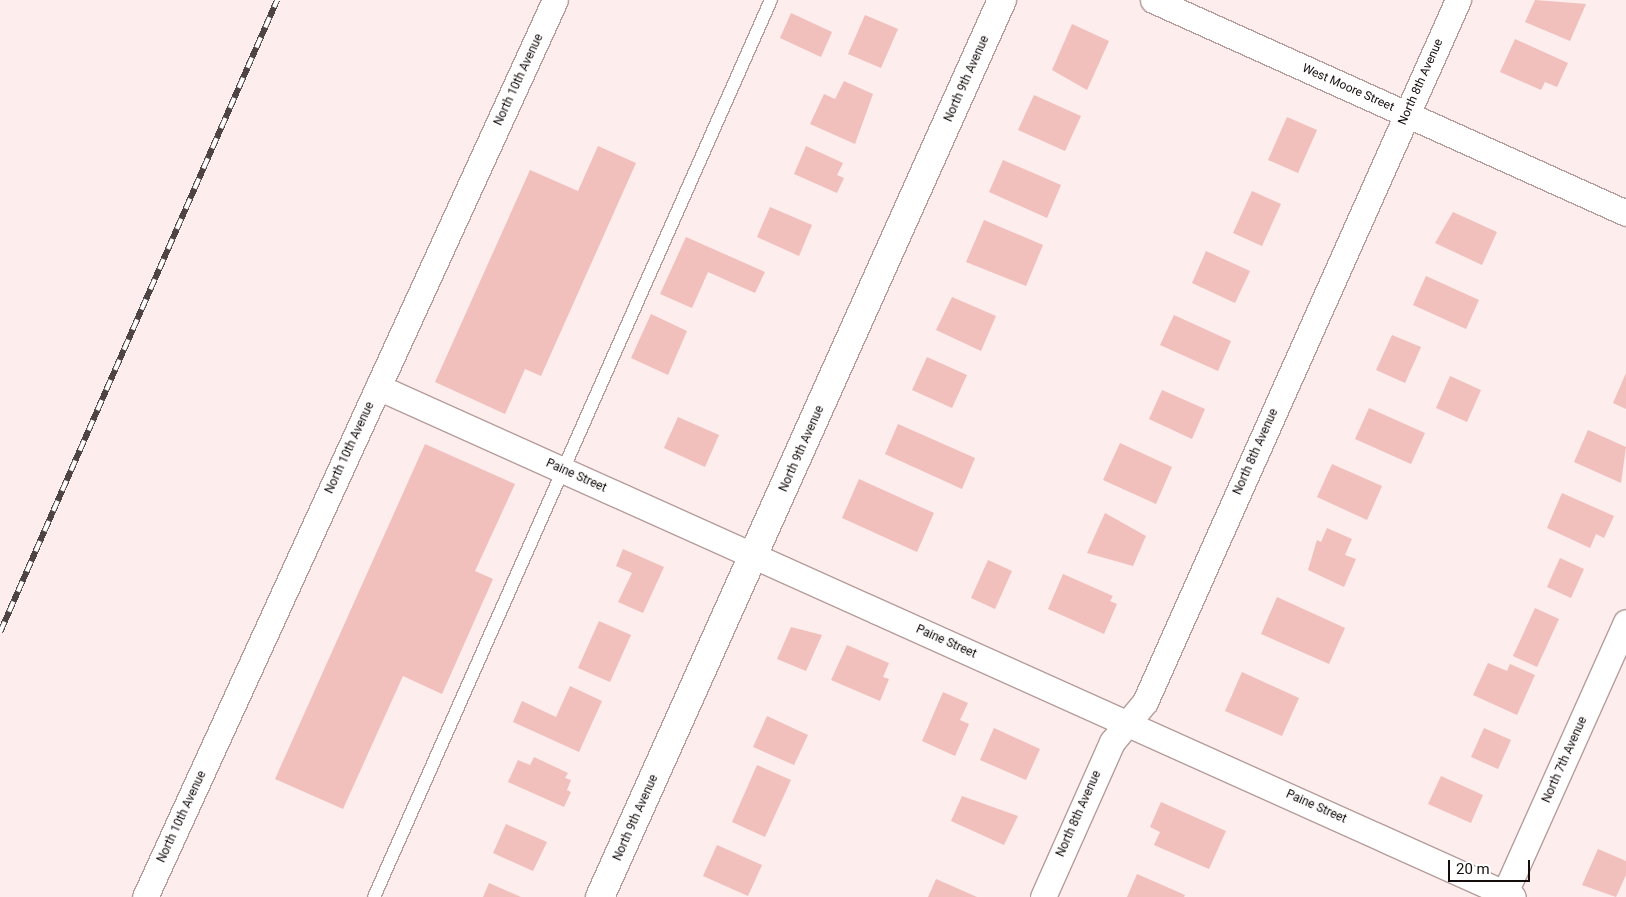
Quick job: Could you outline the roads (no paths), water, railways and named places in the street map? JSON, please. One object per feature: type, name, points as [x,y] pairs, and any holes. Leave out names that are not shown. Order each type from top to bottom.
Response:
[{"type":"street","name":"North 10th Avenue","points":[[145,897],[555,0]]},
{"type":"street","name":"North 9th Avenue","points":[[600,897],[1002,0]]},
{"type":"street","name":"West Moore Street","points":[[1153,0],[1626,213]]},
{"type":"street","name":"North 8th Avenue","points":[[1043,897],[1112,742],[1145,702],[1458,0]]},
{"type":"street","name":"Paine Street","points":[[378,388],[1128,722],[1507,896]]},
{"type":"street","name":"North 7th Avenue","points":[[1507,896],[1626,622]]},
{"type":"lane","points":[[374,897],[771,0]]},
{"type":"railway","points":[[0,632],[277,0]]}]
